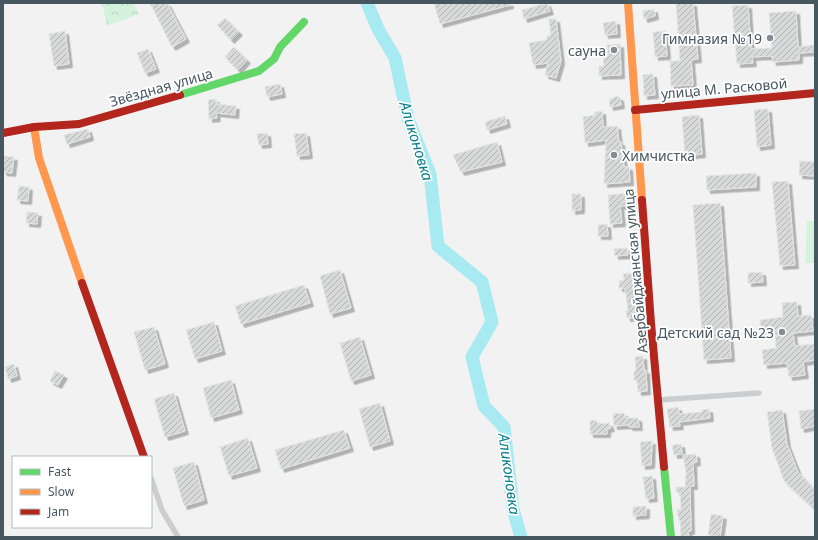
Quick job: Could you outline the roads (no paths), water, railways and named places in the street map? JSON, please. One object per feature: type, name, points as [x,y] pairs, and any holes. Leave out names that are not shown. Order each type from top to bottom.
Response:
[{"type":"street","name":"Азербайджанская улица","points":[[628,3],[658,400],[671,537]]},
{"type":"street","name":"Звёздная улица","points":[[3,133],[34,127],[79,124],[244,77],[268,65],[274,59],[280,47],[304,22]]},
{"type":"street","name":"улица М. Расковой","points":[[635,110],[815,93]]},
{"type":"street","points":[[34,127],[40,158],[51,195],[144,456]]},
{"type":"street","points":[[658,400],[759,393]]},
{"type":"street","points":[[152,481],[162,510],[178,537]]},
{"type":"waterway","name":"Аликоновка","points":[[367,3],[378,29],[395,58],[408,119],[430,174],[438,246],[482,282],[492,322],[472,357],[484,406],[504,427],[513,509],[521,537]]},
{"type":"place","name":"Гимназия №19","points":[[770,38]]},
{"type":"place","name":"сауна","points":[[614,50]]},
{"type":"place","name":"Химчистка","points":[[614,155]]},
{"type":"place","name":"Детский сад №23","points":[[782,332]]}]
